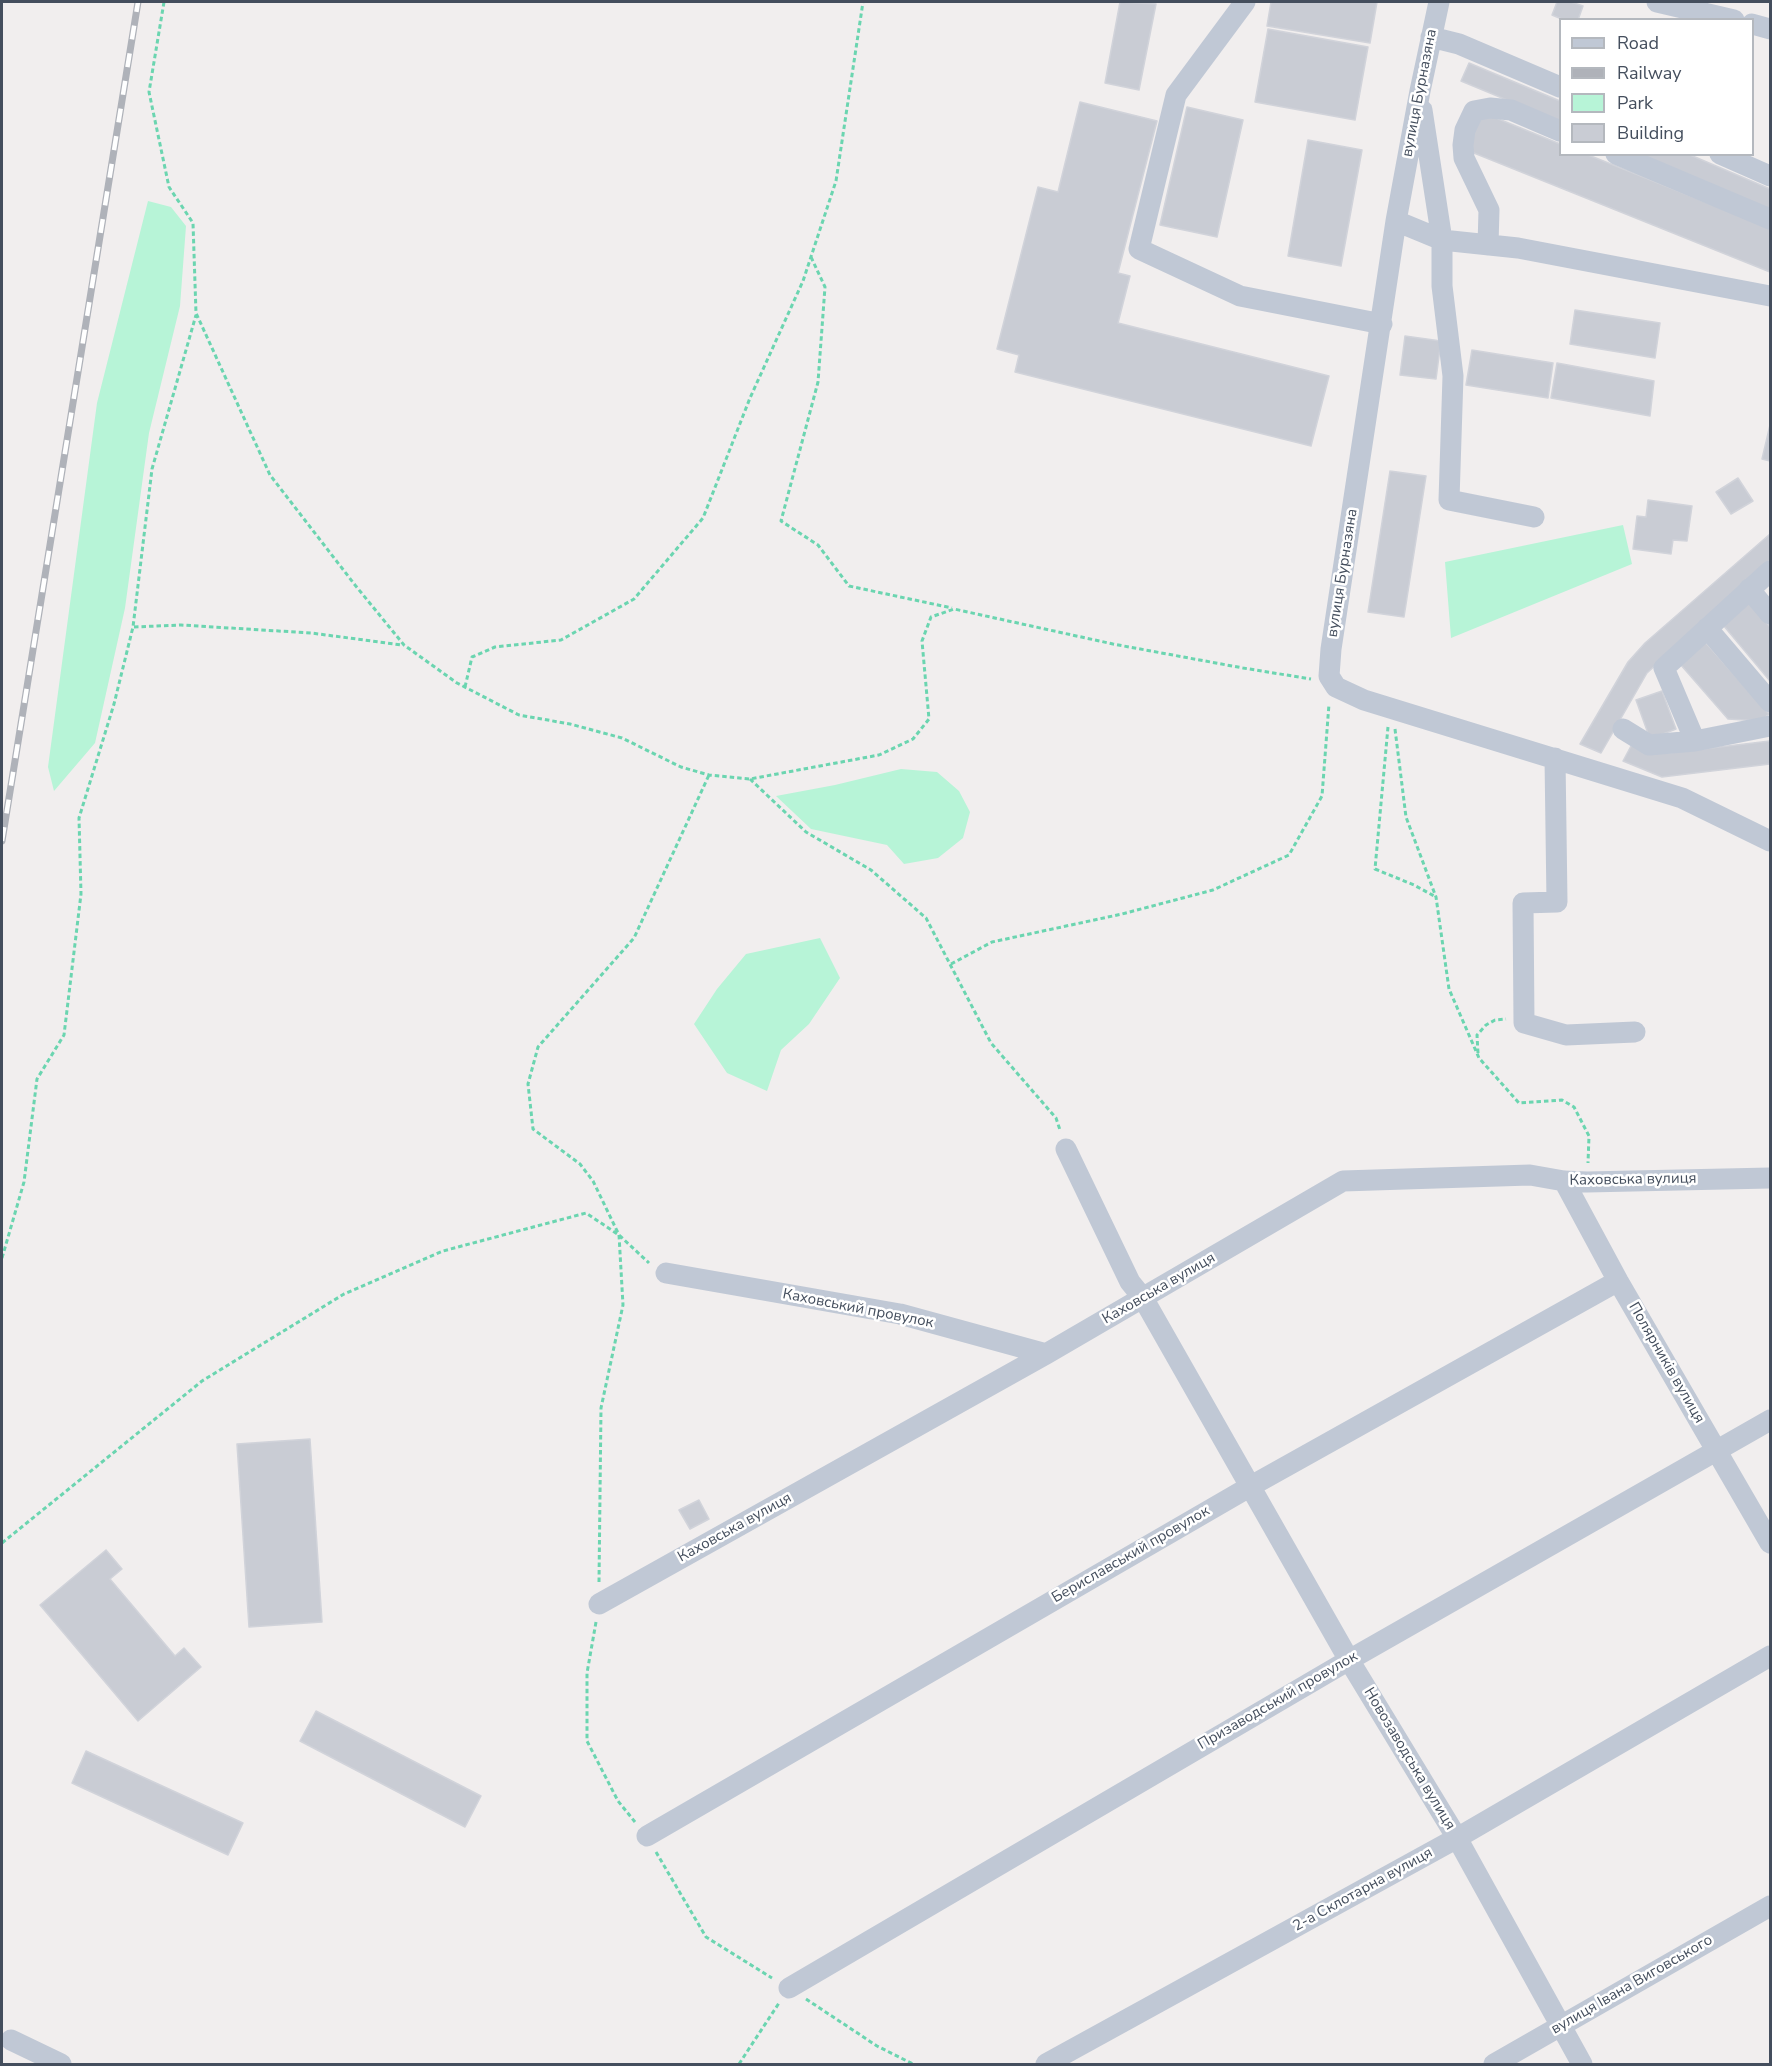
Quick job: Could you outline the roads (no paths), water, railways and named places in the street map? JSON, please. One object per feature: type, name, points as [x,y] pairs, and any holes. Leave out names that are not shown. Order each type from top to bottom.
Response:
[{"type":"street","points":[[1245,2],[1176,95],[1139,249],[1240,296],[1382,324]]},
{"type":"street","name":"вулиця Бурназяна","points":[[1439,2],[1396,221],[1329,665],[1331,681],[1346,693],[1555,758]]},
{"type":"street","points":[[1657,2],[1725,18]]},
{"type":"street","points":[[1754,25],[1770,29]]},
{"type":"street","points":[[1431,37],[1459,44],[1559,87]]},
{"type":"street","points":[[1420,91],[1442,240],[1442,286],[1454,376],[1449,500],[1534,517]]},
{"type":"street","points":[[1488,245],[1490,210],[1464,158],[1465,130],[1474,111],[1490,108],[1511,110],[1559,131]]},
{"type":"street","points":[[1621,156],[1770,219]]},
{"type":"street","points":[[1725,156],[1770,176]]},
{"type":"street","points":[[1396,221],[1442,240],[1518,248],[1770,296]]},
{"type":"street","points":[[1695,741],[1664,668],[1770,571]]},
{"type":"street","points":[[1749,589],[1770,614]]},
{"type":"street","points":[[1707,628],[1770,702]]},
{"type":"street","points":[[1623,729],[1649,745],[1695,741],[1770,726]]},
{"type":"street","points":[[1635,1032],[1566,1035],[1524,1023],[1523,903],[1557,902],[1555,758],[1682,798],[1770,841]]},
{"type":"street","name":"Новозаводська вулиця","points":[[1066,1149],[1130,1282],[1143,1298],[1349,1660],[1457,1838],[1582,2064]]},
{"type":"street","name":"Каховська вулиця","points":[[599,1604],[1047,1354],[1343,1181],[1530,1175],[1564,1181],[1587,1182],[1770,1178]]},
{"type":"street","name":"Полярників вулиця","points":[[1564,1181],[1618,1281],[1770,1543]]},
{"type":"street","name":"Каховський провулок","points":[[666,1273],[900,1314],[1047,1354]]},
{"type":"street","name":"Бериславський провулок","points":[[647,1836],[1251,1486],[1618,1281]]},
{"type":"street","name":"Призаводський провулок","points":[[789,1988],[1349,1660],[1770,1420]]},
{"type":"street","name":"2-а Склотарна вулиця","points":[[1046,2064],[1457,1838],[1770,1656]]},
{"type":"street","name":"вулиця Івана Виговського","points":[[1494,2064],[1770,1906]]},
{"type":"street","points":[[11,2040],[61,2064]]},
{"type":"railway","points":[[2,841],[138,2]]}]
